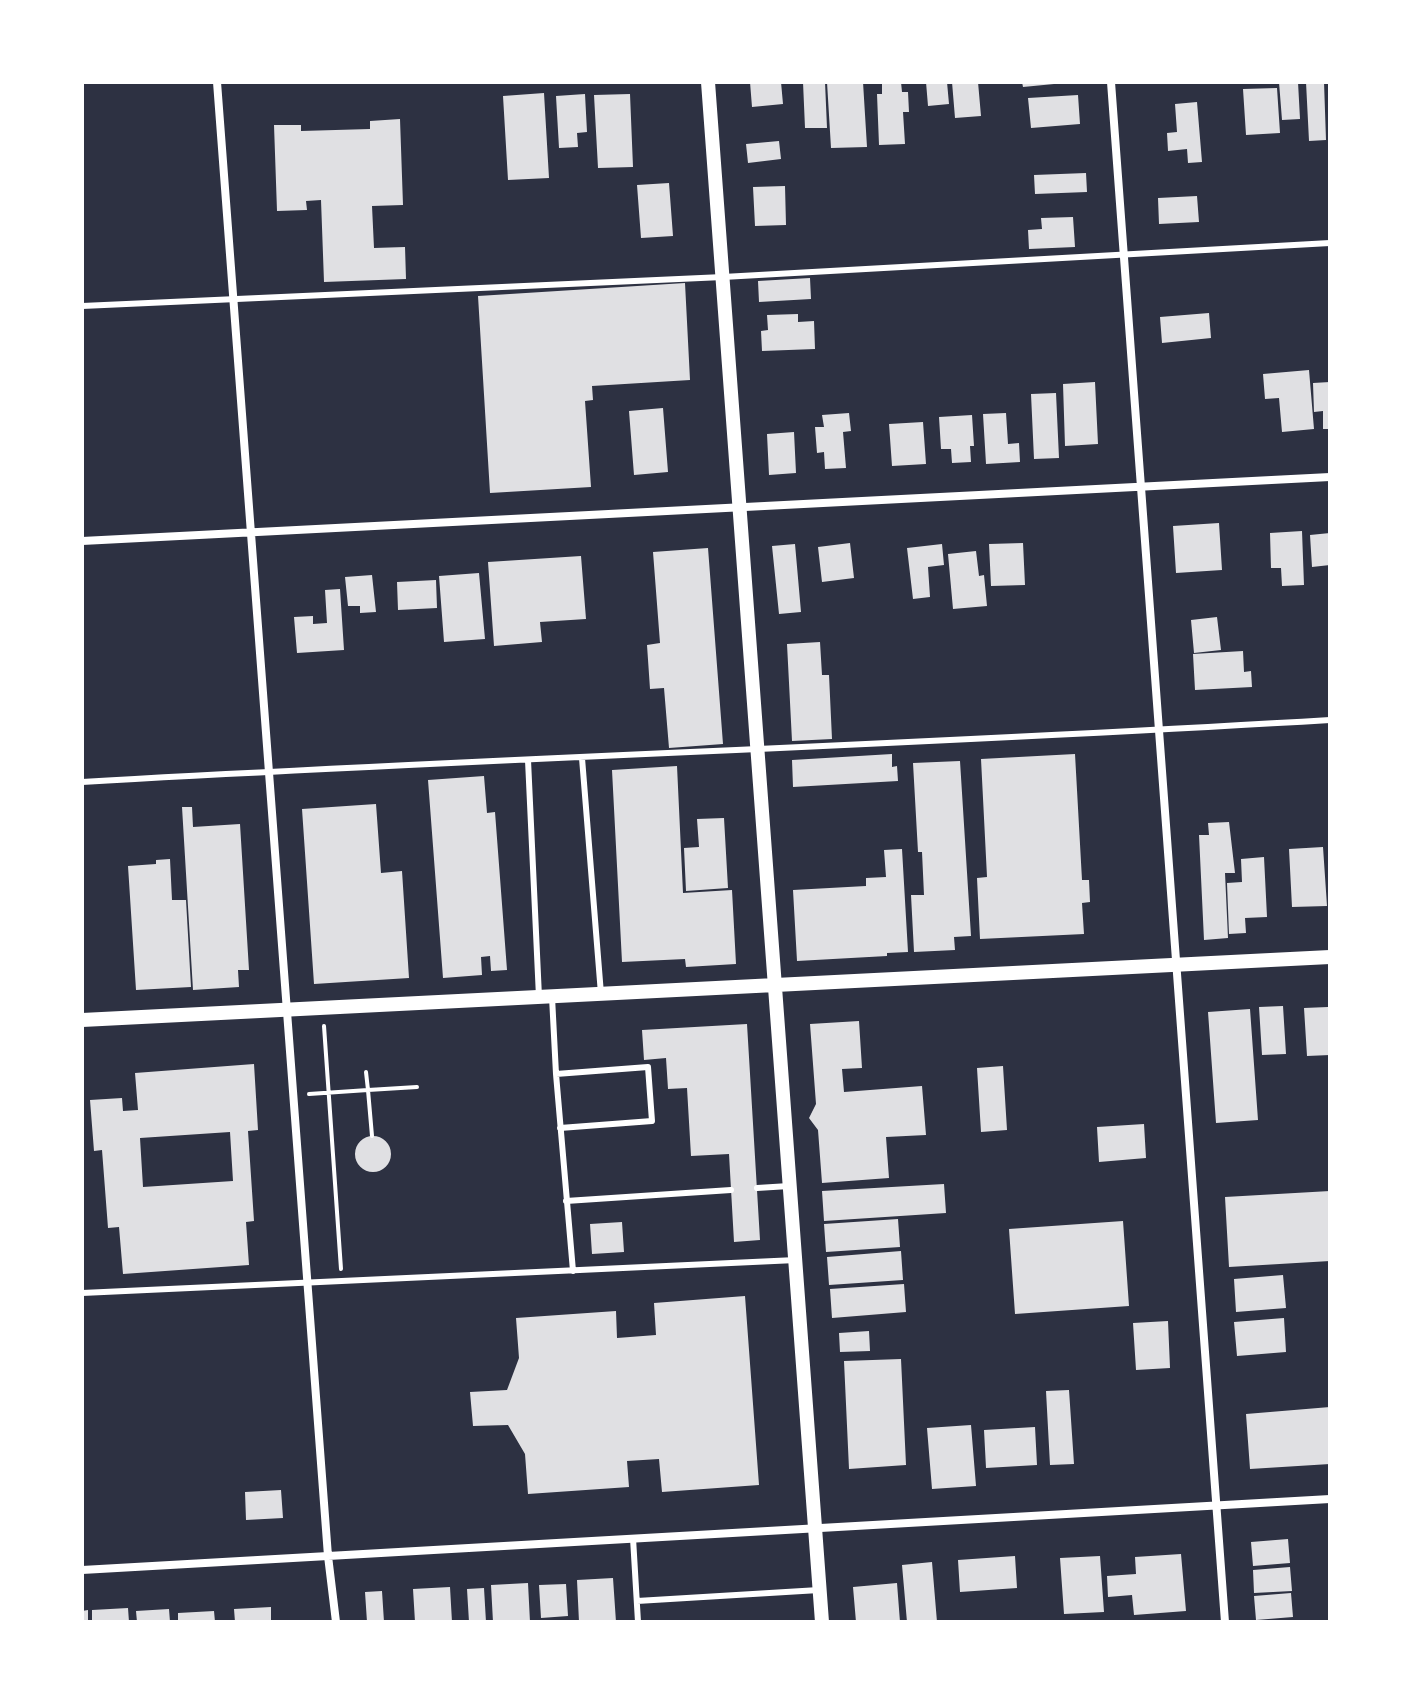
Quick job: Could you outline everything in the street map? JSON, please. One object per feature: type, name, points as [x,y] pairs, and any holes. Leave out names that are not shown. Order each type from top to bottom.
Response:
[{"type":"street","points":[[217,82],[328,1556],[336,1622]]},
{"type":"street","points":[[708,82],[822,1622]]},
{"type":"street","points":[[1111,82],[1225,1622]]},
{"type":"street","points":[[82,541],[1330,477]]},
{"type":"street","points":[[82,1020],[1330,957]]},
{"type":"street","points":[[82,1570],[1330,1499]]},
{"type":"lane","points":[[82,306],[723,277],[1330,243]]},
{"type":"lane","points":[[82,782],[269,771],[759,751],[1330,720]]},
{"type":"lane","points":[[582,758],[601,994]]},
{"type":"lane","points":[[528,760],[546,997],[556,1074],[573,1271]]},
{"type":"lane","points":[[556,1074],[648,1067],[649,1080],[652,1121],[560,1128]]},
{"type":"lane","points":[[757,1188],[791,1186]]},
{"type":"lane","points":[[566,1201],[731,1190]]},
{"type":"lane","points":[[82,1293],[796,1260]]},
{"type":"lane","points":[[633,1538],[638,1622]]},
{"type":"lane","points":[[637,1601],[819,1590]]},
{"type":"path","points":[[323,1008],[342,1283]]},
{"type":"path","points":[[366,1072],[372,1136]]},
{"type":"path","points":[[293,1095],[417,1087]]},
{"type":"building","points":[[750,82],[781,82],[783,104],[752,107]]},
{"type":"building","points":[[803,82],[825,82],[827,128],[805,128]]},
{"type":"building","points":[[827,82],[863,82],[867,147],[831,148]]},
{"type":"building","points":[[882,82],[901,82],[902,92],[908,92],[909,112],[903,112],[905,144],[879,145],[877,94],[882,94]]},
{"type":"building","points":[[926,82],[947,82],[949,104],[928,106]]},
{"type":"building","points":[[952,82],[978,82],[981,116],[955,118]]},
{"type":"building","points":[[1022,82],[1053,82],[1054,84],[1023,87]]},
{"type":"building","points":[[1279,82],[1298,82],[1300,119],[1282,120]]},
{"type":"building","points":[[1306,82],[1324,82],[1326,140],[1309,141]]},
{"type":"building","points":[[1277,88],[1280,133],[1246,135],[1243,89]]},
{"type":"building","points":[[544,93],[549,178],[508,180],[503,96]]},
{"type":"building","points":[[585,94],[587,132],[577,133],[578,147],[559,148],[556,96]]},
{"type":"building","points":[[630,94],[633,167],[598,168],[594,95]]},
{"type":"building","points":[[1078,95],[1080,124],[1031,128],[1028,98]]},
{"type":"building","points":[[1197,102],[1202,162],[1188,163],[1187,149],[1168,151],[1167,133],[1177,132],[1175,104]]},
{"type":"building","points":[[400,119],[403,205],[372,206],[374,248],[405,247],[406,279],[324,282],[321,200],[306,201],[307,210],[277,211],[274,125],[301,125],[301,131],[370,129],[370,121]]},
{"type":"building","points":[[779,141],[781,159],[748,163],[746,144]]},
{"type":"building","points":[[1086,173],[1087,192],[1035,194],[1034,175]]},
{"type":"building","points":[[669,183],[673,236],[641,238],[637,185]]},
{"type":"building","points":[[785,186],[786,225],[755,226],[753,187]]},
{"type":"building","points":[[1197,196],[1199,222],[1159,224],[1158,198]]},
{"type":"building","points":[[1073,217],[1075,247],[1029,249],[1028,230],[1042,229],[1041,218]]},
{"type":"building","points":[[810,278],[811,299],[759,302],[758,281]]},
{"type":"building","points":[[685,283],[690,380],[592,386],[593,400],[585,401],[591,487],[490,493],[478,296]]},
{"type":"building","points":[[1209,313],[1211,338],[1162,343],[1160,317]]},
{"type":"building","points":[[798,314],[798,322],[814,321],[815,349],[762,351],[761,331],[768,330],[767,315]]},
{"type":"building","points":[[1309,370],[1314,429],[1282,432],[1279,398],[1265,399],[1263,374]]},
{"type":"building","points":[[1095,382],[1098,444],[1065,446],[1063,384]]},
{"type":"building","points":[[1330,382],[1330,429],[1323,429],[1323,411],[1314,412],[1313,383]]},
{"type":"building","points":[[1056,393],[1059,458],[1034,459],[1031,394]]},
{"type":"building","points":[[663,408],[668,472],[634,475],[629,411]]},
{"type":"building","points":[[849,413],[851,431],[843,432],[846,468],[825,469],[824,452],[817,453],[815,427],[824,427],[822,415]]},
{"type":"building","points":[[1006,413],[1008,444],[1019,443],[1020,462],[986,464],[983,414]]},
{"type":"building","points":[[972,415],[974,446],[970,446],[971,462],[952,463],[951,449],[941,449],[939,417]]},
{"type":"building","points":[[923,422],[926,464],[892,466],[889,424]]},
{"type":"building","points":[[794,432],[796,473],[769,475],[767,434]]},
{"type":"building","points":[[1219,523],[1222,570],[1176,573],[1173,526]]},
{"type":"building","points":[[1302,531],[1304,585],[1282,586],[1281,568],[1271,568],[1270,533]]},
{"type":"building","points":[[1330,533],[1330,565],[1312,567],[1310,535]]},
{"type":"building","points":[[850,543],[854,578],[822,582],[818,547]]},
{"type":"building","points":[[1023,543],[1025,585],[991,586],[989,544]]},
{"type":"building","points":[[795,544],[801,612],[779,614],[772,546]]},
{"type":"building","points":[[942,544],[944,565],[928,567],[930,597],[913,599],[907,548]]},
{"type":"building","points":[[708,548],[723,744],[669,748],[664,688],[650,689],[647,645],[660,643],[653,552]]},
{"type":"building","points":[[976,551],[979,576],[984,575],[987,606],[953,609],[948,554]]},
{"type":"building","points":[[581,556],[586,619],[540,622],[542,642],[494,646],[488,562]]},
{"type":"building","points":[[479,573],[485,639],[444,642],[439,576]]},
{"type":"building","points":[[372,575],[376,612],[360,613],[360,606],[348,606],[345,577]]},
{"type":"building","points":[[436,580],[437,608],[398,610],[397,582]]},
{"type":"building","points":[[340,589],[344,650],[297,653],[294,617],[313,616],[313,624],[327,623],[325,590]]},
{"type":"building","points":[[1217,617],[1221,650],[1194,653],[1191,620]]},
{"type":"building","points":[[820,642],[822,675],[829,675],[832,739],[792,741],[787,644]]},
{"type":"building","points":[[1243,651],[1244,672],[1251,671],[1252,687],[1195,690],[1193,654]]},
{"type":"building","points":[[892,754],[892,767],[897,766],[898,781],[793,787],[792,760]]},
{"type":"building","points":[[1075,754],[1082,880],[1089,880],[1090,902],[1082,903],[1084,934],[980,939],[977,878],[987,877],[981,759]]},
{"type":"building","points":[[960,761],[971,936],[954,937],[955,950],[914,952],[911,895],[924,895],[922,852],[918,852],[913,763]]},
{"type":"building","points":[[677,766],[683,893],[732,890],[736,964],[686,967],[685,959],[622,962],[612,770]]},
{"type":"building","points":[[484,776],[487,813],[495,812],[507,970],[491,971],[490,956],[481,957],[482,975],[443,978],[428,780]]},
{"type":"building","points":[[376,804],[381,873],[402,871],[409,978],[314,984],[302,809]]},
{"type":"building","points":[[182,807],[192,807],[193,827],[240,824],[249,970],[238,970],[239,987],[193,990]]},
{"type":"building","points":[[724,818],[728,888],[686,891],[684,848],[699,847],[697,819]]},
{"type":"building","points":[[1229,822],[1235,873],[1225,873],[1228,938],[1204,940],[1199,835],[1209,835],[1208,823]]},
{"type":"building","points":[[1323,847],[1327,906],[1292,907],[1289,849]]},
{"type":"building","points":[[902,849],[908,952],[797,961],[793,890],[866,886],[866,878],[886,877],[884,850]]},
{"type":"building","points":[[1264,857],[1267,917],[1245,918],[1246,933],[1229,934],[1227,883],[1242,882],[1241,859]]},
{"type":"building","points":[[170,859],[172,900],[186,900],[191,987],[136,990],[128,866],[156,864],[156,860]]},
{"type":"building","points":[[1283,1006],[1286,1054],[1262,1055],[1259,1007]]},
{"type":"building","points":[[1328,1007],[1330,1055],[1307,1056],[1304,1008]]},
{"type":"building","points":[[1250,1009],[1258,1120],[1216,1123],[1208,1012]]},
{"type":"building","points":[[859,1021],[862,1068],[842,1069],[844,1092],[922,1086],[926,1135],[886,1137],[889,1178],[822,1183],[818,1130],[809,1118],[816,1104],[810,1024]]},
{"type":"building","points":[[747,1024],[760,1240],[734,1242],[729,1154],[691,1156],[687,1088],[668,1089],[666,1058],[644,1060],[642,1030]]},
{"type":"building","points":[[254,1064],[258,1130],[248,1131],[254,1221],[246,1222],[249,1265],[123,1274],[119,1227],[108,1228],[102,1150],[94,1151],[90,1100],[122,1098],[123,1111],[138,1110],[135,1073]],"holes":[[[230,1132],[233,1181],[143,1187],[140,1138]]]},
{"type":"building","points":[[1003,1066],[1007,1130],[981,1132],[977,1068]]},
{"type":"building","points":[[1144,1124],[1146,1158],[1099,1162],[1097,1127]]},
{"type":"building","points":[[373,1136],[386,1141],[391,1154],[386,1167],[373,1172],[360,1167],[355,1154],[360,1141]]},
{"type":"building","points":[[944,1184],[946,1213],[824,1221],[822,1191]]},
{"type":"building","points":[[1330,1191],[1330,1261],[1229,1267],[1225,1197]]},
{"type":"building","points":[[898,1219],[900,1247],[826,1252],[824,1224]]},
{"type":"building","points":[[1123,1221],[1129,1306],[1015,1314],[1009,1229]]},
{"type":"building","points":[[622,1222],[624,1252],[592,1254],[590,1224]]},
{"type":"building","points":[[901,1251],[903,1280],[829,1285],[827,1257]]},
{"type":"building","points":[[1283,1275],[1286,1308],[1236,1312],[1234,1279]]},
{"type":"building","points":[[904,1284],[906,1312],[832,1318],[830,1289]]},
{"type":"building","points":[[745,1296],[759,1485],[662,1492],[659,1459],[627,1461],[629,1487],[528,1494],[525,1454],[508,1425],[473,1426],[470,1392],[507,1390],[519,1358],[516,1318],[616,1311],[617,1338],[656,1335],[654,1303]]},
{"type":"building","points":[[1284,1318],[1286,1352],[1237,1356],[1234,1322]]},
{"type":"building","points":[[1168,1321],[1170,1368],[1136,1370],[1133,1323]]},
{"type":"building","points":[[869,1331],[870,1351],[840,1352],[839,1333]]},
{"type":"building","points":[[901,1359],[906,1465],[849,1469],[844,1361]]},
{"type":"building","points":[[1069,1390],[1074,1464],[1050,1465],[1046,1391]]},
{"type":"building","points":[[1330,1407],[1330,1464],[1250,1469],[1246,1414]]},
{"type":"building","points":[[971,1425],[976,1486],[932,1489],[927,1428]]},
{"type":"building","points":[[1035,1427],[1037,1465],[986,1468],[984,1430]]},
{"type":"building","points":[[281,1490],[283,1518],[246,1520],[245,1492]]},
{"type":"building","points":[[1288,1539],[1290,1563],[1253,1566],[1251,1542]]},
{"type":"building","points":[[1181,1554],[1186,1611],[1134,1615],[1132,1595],[1108,1597],[1107,1576],[1136,1574],[1135,1557]]},
{"type":"building","points":[[1015,1556],[1017,1588],[960,1592],[958,1560]]},
{"type":"building","points":[[1100,1556],[1104,1612],[1064,1614],[1060,1558]]},
{"type":"building","points":[[932,1562],[937,1622],[907,1622],[902,1565]]},
{"type":"building","points":[[1290,1567],[1292,1591],[1254,1593],[1253,1570]]},
{"type":"building","points":[[613,1578],[616,1622],[579,1622],[577,1580]]},
{"type":"building","points":[[528,1583],[530,1622],[493,1622],[491,1585]]},
{"type":"building","points":[[897,1583],[900,1622],[856,1622],[853,1587]]},
{"type":"building","points":[[566,1584],[568,1616],[541,1618],[539,1585]]},
{"type":"building","points":[[450,1587],[452,1622],[415,1622],[413,1589]]},
{"type":"building","points":[[484,1588],[486,1622],[469,1622],[467,1589]]},
{"type":"building","points":[[382,1591],[384,1622],[367,1622],[365,1592]]},
{"type":"building","points":[[1291,1593],[1293,1617],[1256,1620],[1254,1596]]},
{"type":"building","points":[[271,1607],[271,1622],[235,1622],[234,1609]]},
{"type":"building","points":[[128,1608],[129,1622],[92,1622],[92,1610]]},
{"type":"building","points":[[169,1609],[170,1622],[137,1622],[136,1611]]},
{"type":"building","points":[[88,1610],[88,1622],[82,1622],[82,1611]]},
{"type":"building","points":[[214,1611],[215,1622],[178,1622],[178,1613]]}]
